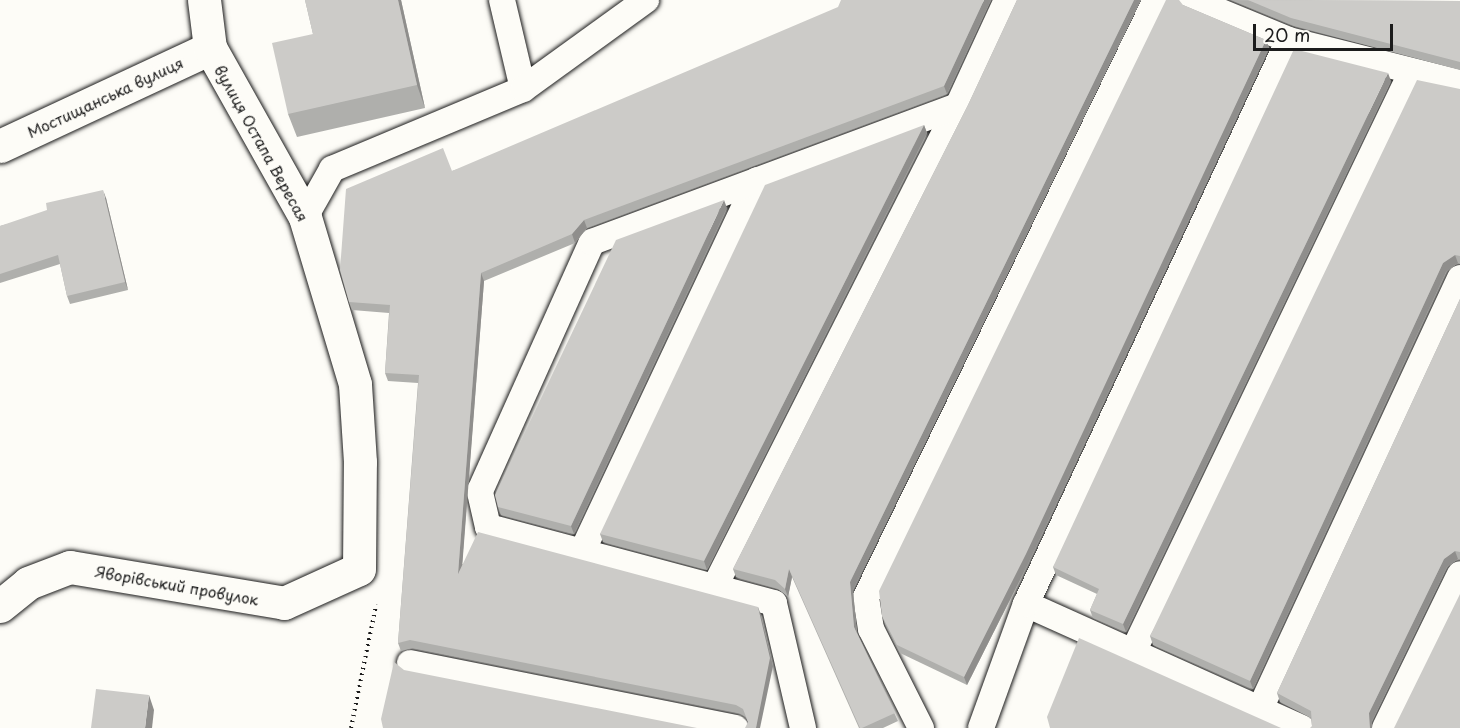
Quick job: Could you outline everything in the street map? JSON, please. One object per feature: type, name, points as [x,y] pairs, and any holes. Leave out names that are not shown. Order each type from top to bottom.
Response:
[{"type":"street","name":"вулиця Остапа Вересая","points":[[204,0],[210,48],[305,217],[355,384],[360,462],[359,569]]},
{"type":"street","name":"Мостищанська вулиця","points":[[0,146],[210,48]]},
{"type":"street","name":"Яворівський провулок","points":[[0,606],[28,583],[70,567],[284,603],[359,569]]},
{"type":"lane","points":[[502,0],[523,89]]},
{"type":"lane","points":[[305,217],[332,169],[523,89],[646,0]]},
{"type":"lane","points":[[715,586],[958,106],[1007,0]]},
{"type":"lane","points":[[921,728],[871,629],[866,597],[1156,0]]},
{"type":"lane","points":[[1192,0],[1289,40],[1411,73],[1460,83]]},
{"type":"lane","points":[[974,724],[1026,604],[1289,40]]},
{"type":"lane","points":[[1133,652],[1411,73]]},
{"type":"lane","points":[[802,728],[774,603],[488,527],[480,490],[592,242],[958,106]]},
{"type":"lane","points":[[582,552],[757,180]]},
{"type":"lane","points":[[1260,709],[1460,278]]},
{"type":"lane","points":[[1385,728],[1460,574]]},
{"type":"lane","points":[[1026,604],[1302,728]]},
{"type":"lane","points":[[410,663],[736,728]]},
{"type":"path","points":[[351,728],[376,602]]},
{"type":"building","points":[[305,0],[398,0],[417,85],[288,114],[272,43],[313,34]]},
{"type":"building","points":[[841,0],[984,0],[944,86],[584,220],[572,234],[481,273],[458,574],[478,532],[758,607],[770,658],[756,728],[745,728],[748,722],[743,709],[736,705],[410,640],[398,643],[419,375],[385,373],[390,305],[349,302],[340,270],[346,189],[443,148],[452,171],[838,7]]},
{"type":"building","points":[[1017,0],[1134,0],[850,582],[854,627],[895,713],[860,728],[789,569],[785,589],[775,580],[733,569],[968,105]]},
{"type":"building","points":[[1166,0],[1179,0],[1183,5],[1266,40],[1026,554],[964,677],[897,645],[882,616],[879,591]]},
{"type":"building","points":[[1248,0],[1460,1],[1460,62],[1291,18]]},
{"type":"building","points":[[1294,49],[1388,73],[1123,624],[1090,610],[1099,589],[1053,567]]},
{"type":"building","points":[[1417,80],[1460,89],[1460,256],[1455,255],[1443,263],[1250,681],[1150,636]]},
{"type":"building","points":[[924,125],[704,561],[600,534],[765,185]]},
{"type":"building","points":[[103,190],[125,282],[67,296],[58,255],[0,274],[0,226],[47,210],[46,203]]},
{"type":"building","points":[[724,200],[571,526],[498,507],[495,495],[616,240]]},
{"type":"building","points":[[1460,299],[1460,552],[1455,551],[1444,559],[1369,713],[1370,728],[1310,728],[1312,726],[1311,711],[1277,693]]},
{"type":"building","points":[[1460,594],[1460,728],[1394,728],[1395,726]]},
{"type":"building","points":[[1079,638],[1281,728],[1050,728],[1047,717]]},
{"type":"building","points":[[394,662],[404,670],[697,728],[383,728],[381,719]]},
{"type":"building","points":[[96,689],[149,695],[145,728],[91,728]]}]
